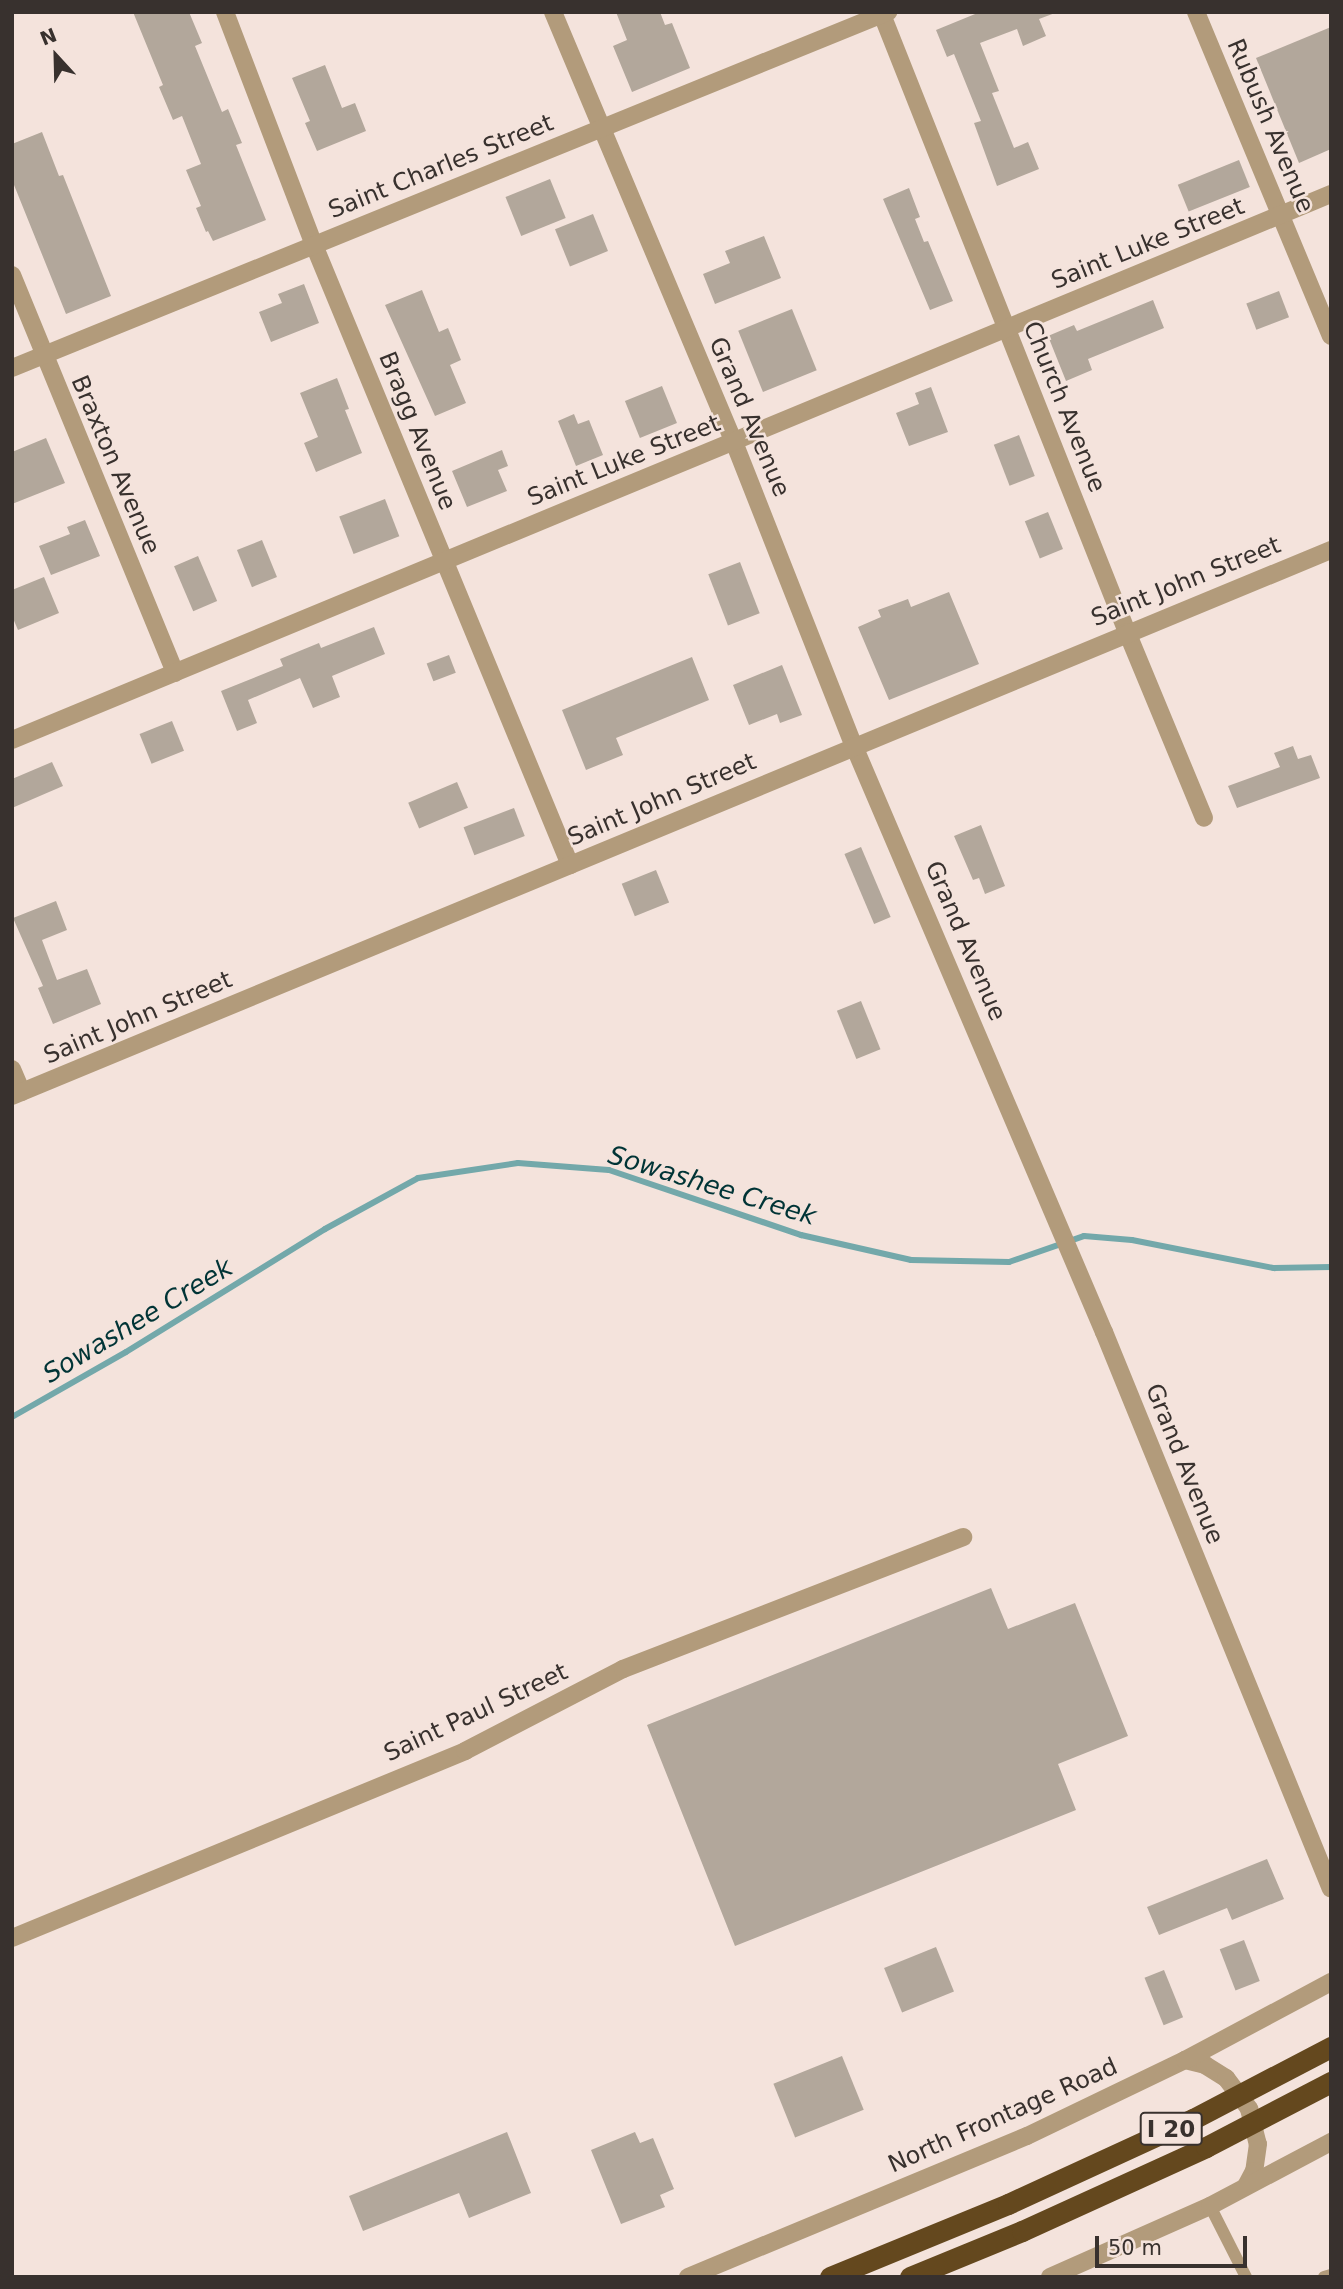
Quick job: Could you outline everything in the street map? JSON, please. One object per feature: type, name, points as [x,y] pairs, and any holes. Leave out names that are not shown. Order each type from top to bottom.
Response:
[{"type":"highway","name":"I 20","points":[[830,2277],[1008,2204],[1193,2119],[1331,2047]]},
{"type":"highway","name":"I 20","points":[[910,2277],[1022,2231],[1206,2147],[1331,2082]]},
{"type":"street","name":"Bragg Avenue","points":[[225,12],[314,245],[570,865]]},
{"type":"street","name":"Grand Avenue","points":[[553,12],[734,442],[854,746],[1032,1158],[1331,1889]]},
{"type":"street","name":"Rubush Avenue","points":[[1196,12],[1331,336]]},
{"type":"street","name":"Saint Charles Street","points":[[12,368],[884,13]]},
{"type":"street","name":"Church Avenue","points":[[884,13],[1127,632],[1204,818]]},
{"type":"street","name":"Saint Luke Street","points":[[12,740],[1331,194]]},
{"type":"street","name":"Braxton Avenue","points":[[12,275],[175,673]]},
{"type":"street","name":"Saint John Street","points":[[17,1094],[1127,632],[1331,550]]},
{"type":"street","points":[[12,1069],[17,1094]]},
{"type":"street","name":"Saint Paul Street","points":[[12,1938],[465,1751],[623,1669],[962,1537]]},
{"type":"street","name":"North Frontage Road","points":[[688,2277],[1027,2136],[1185,2060],[1331,1982]]},
{"type":"street","points":[[1185,2060],[1205,2065],[1226,2078],[1249,2109],[1258,2144],[1254,2171],[1247,2186]]},
{"type":"street","points":[[1050,2277],[1210,2206],[1331,2142]]},
{"type":"lane","points":[[1210,2206],[1246,2277]]},
{"type":"lane","points":[[1324,2277],[1331,2275]]},
{"type":"building","points":[[133,12],[189,12],[202,43],[195,46],[222,112],[228,109],[242,143],[236,145],[266,220],[213,241],[208,231],[206,232],[196,208],[201,206],[186,170],[201,164],[182,116],[173,120],[159,87],[163,85]]},
{"type":"building","points":[[616,12],[660,12],[665,25],[672,23],[690,68],[632,92],[613,46],[627,40]]},
{"type":"building","points":[[980,12],[1055,13],[1039,19],[1046,36],[1023,46],[1017,29],[980,43],[999,91],[992,93],[1014,148],[1028,142],[1039,169],[997,186],[974,123],[981,121],[954,54],[947,57],[936,30]]},
{"type":"building","points":[[1331,27],[1331,149],[1299,163],[1256,58]]},
{"type":"building","points":[[325,65],[342,108],[355,103],[366,131],[317,151],[305,123],[310,121],[292,78]]},
{"type":"building","points":[[42,132],[59,176],[63,175],[111,296],[66,314],[12,180],[12,144]]},
{"type":"building","points":[[1239,160],[1250,187],[1189,212],[1178,185]]},
{"type":"building","points":[[550,179],[566,218],[521,236],[505,197]]},
{"type":"building","points":[[909,188],[920,217],[915,219],[924,242],[928,241],[953,301],[930,310],[883,199]]},
{"type":"building","points":[[593,214],[608,251],[570,266],[555,229]]},
{"type":"building","points":[[764,236],[781,278],[715,304],[703,274],[730,263],[725,251]]},
{"type":"building","points":[[304,284],[319,323],[271,342],[259,312],[282,303],[278,294]]},
{"type":"building","points":[[422,290],[439,332],[448,328],[461,360],[450,365],[466,403],[435,416],[385,305]]},
{"type":"building","points":[[1279,291],[1289,317],[1256,330],[1246,304]]},
{"type":"building","points":[[1153,300],[1164,328],[1088,359],[1092,370],[1066,381],[1048,336],[1074,325],[1077,331]]},
{"type":"building","points":[[792,309],[817,370],[763,392],[738,331]]},
{"type":"building","points":[[337,378],[349,409],[345,410],[362,453],[316,472],[304,443],[318,437],[300,393]]},
{"type":"building","points":[[662,386],[677,423],[640,438],[625,401]]},
{"type":"building","points":[[931,387],[948,432],[909,446],[896,413],[919,404],[915,393]]},
{"type":"building","points":[[574,414],[578,424],[589,420],[603,455],[576,466],[558,421]]},
{"type":"building","points":[[1019,435],[1035,476],[1010,486],[994,445]]},
{"type":"building","points":[[46,438],[65,483],[12,504],[12,452]]},
{"type":"building","points":[[502,450],[508,466],[498,470],[507,491],[467,507],[452,471]]},
{"type":"building","points":[[385,499],[399,536],[354,554],[339,517]]},
{"type":"building","points":[[1048,512],[1063,549],[1040,558],[1025,521]]},
{"type":"building","points":[[85,520],[100,556],[51,575],[39,546],[70,534],[67,527]]},
{"type":"building","points":[[262,540],[277,577],[252,587],[237,550]]},
{"type":"building","points":[[198,556],[217,601],[193,611],[174,566]]},
{"type":"building","points":[[740,562],[760,613],[728,626],[708,574]]},
{"type":"building","points":[[44,577],[59,613],[18,630],[12,616],[12,590]]},
{"type":"building","points":[[949,592],[979,664],[889,700],[858,627],[881,617],[878,610],[908,599],[911,607]]},
{"type":"building","points":[[374,627],[385,654],[332,676],[340,697],[313,708],[300,678],[248,700],[257,723],[237,731],[221,691],[283,666],[280,659],[319,643],[321,648]]},
{"type":"building","points":[[449,655],[456,673],[433,681],[427,664]]},
{"type":"building","points":[[692,657],[709,700],[616,738],[623,755],[586,770],[562,710]]},
{"type":"building","points":[[782,665],[802,715],[780,723],[777,714],[749,725],[733,685]]},
{"type":"building","points":[[172,721],[184,751],[152,764],[140,734]]},
{"type":"building","points":[[1293,746],[1298,759],[1311,755],[1320,778],[1237,808],[1228,786],[1280,767],[1274,753]]},
{"type":"building","points":[[52,762],[63,786],[12,808],[12,779]]},
{"type":"building","points":[[457,782],[468,808],[419,828],[408,803]]},
{"type":"building","points":[[514,808],[525,836],[474,855],[464,827]]},
{"type":"building","points":[[981,825],[1005,886],[985,894],[979,878],[973,880],[954,836]]},
{"type":"building","points":[[861,847],[891,917],[874,924],[844,854]]},
{"type":"building","points":[[656,870],[669,902],[635,916],[622,884]]},
{"type":"building","points":[[56,901],[67,930],[42,940],[57,980],[87,969],[101,1004],[53,1024],[38,988],[43,986],[13,918]]},
{"type":"building","points":[[861,1001],[880,1049],[856,1059],[837,1011]]},
{"type":"building","points":[[991,1588],[1008,1629],[1075,1603],[1128,1736],[1058,1764],[1076,1810],[735,1946],[647,1725]]},
{"type":"building","points":[[1267,1859],[1284,1899],[1232,1920],[1227,1908],[1159,1935],[1147,1907]]},
{"type":"building","points":[[1244,1940],[1260,1981],[1235,1990],[1220,1949]]},
{"type":"building","points":[[936,1947],[954,1992],[902,2012],[884,1968]]},
{"type":"building","points":[[1164,1970],[1183,2017],[1164,2025],[1145,1978]]},
{"type":"building","points":[[842,2056],[864,2110],[795,2137],[773,2084]]},
{"type":"building","points":[[507,2132],[531,2193],[469,2218],[459,2193],[363,2231],[349,2196]]},
{"type":"building","points":[[635,2132],[640,2143],[653,2138],[674,2189],[660,2195],[665,2207],[621,2224],[591,2150]]},
{"type":"waterway","name":"Sowashee Creek","points":[[12,1417],[126,1352],[325,1229],[418,1178],[518,1163],[609,1170],[801,1235],[911,1260],[1009,1262],[1084,1236],[1132,1240],[1274,1268],[1331,1267]]}]
